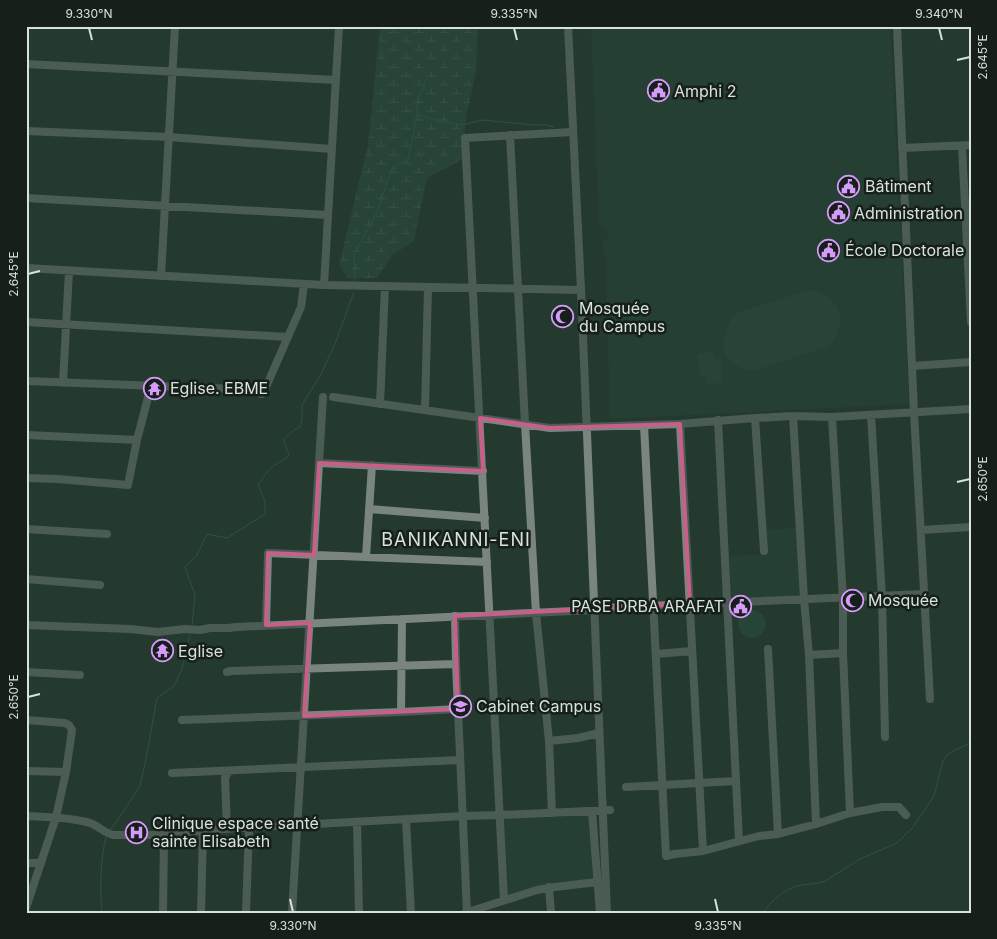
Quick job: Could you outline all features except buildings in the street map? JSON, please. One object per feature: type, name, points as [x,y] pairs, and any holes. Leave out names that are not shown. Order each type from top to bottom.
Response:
[{"type":"street","points":[[161,276],[174,26]]},
{"type":"street","points":[[324,285],[339,26]]},
{"type":"street","points":[[568,26],[599,733],[606,810],[607,913]]},
{"type":"street","points":[[897,26],[914,412],[930,699]]},
{"type":"street","points":[[26,64],[336,80]]},
{"type":"street","points":[[26,131],[169,137],[332,149]]},
{"type":"street","points":[[504,900],[465,138],[573,132]]},
{"type":"street","points":[[510,135],[524,424],[536,613],[549,741],[552,813]]},
{"type":"street","points":[[902,148],[971,145]]},
{"type":"street","points":[[962,146],[971,322]]},
{"type":"street","points":[[26,198],[328,215]]},
{"type":"street","points":[[26,268],[324,285],[581,290]]},
{"type":"street","points":[[63,382],[69,271]]},
{"type":"street","points":[[26,381],[255,391],[262,394],[301,307],[304,284]]},
{"type":"street","points":[[380,404],[385,286]]},
{"type":"street","points":[[425,410],[428,287]]},
{"type":"street","points":[[26,322],[288,337]]},
{"type":"street","points":[[912,366],[971,362]]},
{"type":"street","points":[[26,478],[128,485],[151,386]]},
{"type":"street","points":[[292,913],[323,397]]},
{"type":"street","points":[[333,398],[550,428],[680,424],[793,416],[832,417],[971,410]]},
{"type":"street","points":[[871,415],[882,597],[885,737]]},
{"type":"street","points":[[793,416],[809,655],[816,824]]},
{"type":"street","points":[[832,417],[843,598],[843,653],[850,813]]},
{"type":"street","points":[[755,418],[764,551]]},
{"type":"street","points":[[718,420],[739,841]]},
{"type":"street","points":[[680,424],[703,850]]},
{"type":"street","points":[[644,425],[666,856],[703,850],[759,836],[778,834],[850,813],[882,807],[898,807],[906,816]]},
{"type":"street","points":[[26,435],[137,440]]},
{"type":"street","points":[[319,463],[483,470]]},
{"type":"street","points":[[366,557],[372,465]]},
{"type":"street","points":[[369,510],[485,518]]},
{"type":"street","points":[[921,530],[971,527]]},
{"type":"street","points":[[26,529],[107,534]]},
{"type":"street","points":[[266,625],[268,553],[487,562]]},
{"type":"street","points":[[26,579],[100,585]]},
{"type":"street","points":[[26,625],[130,629],[158,632],[185,628],[200,630],[266,625],[595,610],[601,608],[924,594]]},
{"type":"street","points":[[455,616],[467,913],[549,887],[597,882]]},
{"type":"street","points":[[401,712],[402,619]]},
{"type":"street","points":[[768,649],[778,834]]},
{"type":"street","points":[[656,654],[692,651]]},
{"type":"street","points":[[809,655],[843,653]]},
{"type":"street","points":[[227,672],[456,664]]},
{"type":"street","points":[[26,672],[80,675]]},
{"type":"street","points":[[182,720],[458,709]]},
{"type":"street","points":[[26,720],[65,723],[70,725],[72,730],[66,772],[56,817],[26,908]]},
{"type":"street","points":[[549,741],[578,738],[599,733]]},
{"type":"street","points":[[172,773],[460,760]]},
{"type":"street","points":[[227,829],[225,778],[230,770]]},
{"type":"street","points":[[26,771],[66,772]]},
{"type":"street","points":[[626,787],[736,782]]},
{"type":"street","points":[[26,816],[56,817],[89,822],[114,835],[164,835],[203,830],[606,810]]},
{"type":"street","points":[[592,811],[600,913]]},
{"type":"street","points":[[406,820],[411,913]]},
{"type":"street","points":[[357,822],[359,913]]},
{"type":"street","points":[[246,913],[249,828]]},
{"type":"street","points":[[201,913],[203,830]]},
{"type":"street","points":[[162,913],[164,835]]},
{"type":"street","points":[[26,863],[41,864]]},
{"type":"street","points":[[549,887],[551,913]]},
{"type":"highlighted area","points":[[480,418],[550,428],[680,424],[690,604],[455,616],[458,709],[304,716],[310,623],[266,625],[268,553],[314,555],[319,463],[483,471]]},
{"type":"shaded area","points":[[591,26],[890,26],[909,404],[610,419],[606,257],[601,244],[610,235],[599,224]]},
{"type":"shaded area","points":[[796,528],[800,596],[731,600],[729,556],[767,554],[766,530]]},
{"type":"shaded area","points":[[591,813],[595,880],[506,898],[502,818]]},
{"type":"green space","points":[[380,26],[478,26],[476,71],[466,117],[463,159],[427,178],[414,241],[392,255],[377,278],[348,278],[339,265],[368,145]]},
{"type":"green space","points":[[811,290],[830,298],[839,312],[839,328],[830,346],[756,370],[744,369],[730,361],[726,355],[724,341],[728,326],[735,313]]},
{"type":"green space","points":[[712,350],[715,358],[719,357],[723,370],[720,372],[723,381],[708,386],[705,377],[701,378],[697,364],[700,363],[697,355]]},
{"type":"green space","points":[[752,610],[762,614],[766,624],[762,634],[752,638],[742,634],[738,624],[742,614]]},
{"type":"waterway","points":[[355,282],[354,255],[377,212],[393,167],[408,160],[417,114],[418,98],[425,81]]},
{"type":"waterway","points":[[417,114],[439,121],[463,125],[482,120],[554,127]]},
{"type":"waterway","points":[[192,626],[195,595],[185,567],[197,555],[207,534],[227,538],[265,514],[265,501],[258,485],[270,469],[289,455],[284,439],[300,427],[302,405],[321,374],[335,344],[354,292]]},
{"type":"waterway","points":[[109,831],[140,786],[157,698],[174,686],[182,669],[190,633]]},
{"type":"waterway","points":[[763,913],[784,892],[801,885],[825,881],[860,859],[897,843],[913,827],[934,796],[943,761],[947,755],[971,741]]},
{"type":"waterway","points":[[102,913],[101,875],[106,837]]},
{"type":"place","name":"Amphi 2","points":[[658,91]]},
{"type":"place","name":"Bâtiment","points":[[849,186]]},
{"type":"place","name":"Administration","points":[[838,213]]},
{"type":"place","name":"École Doctorale","points":[[829,250]]},
{"type":"place","name":"Mosquée du Campus","points":[[563,317]]},
{"type":"place","name":"Eglise. EBME","points":[[154,388]]},
{"type":"place","name":"Mosquée","points":[[852,600]]},
{"type":"place","name":"PASE DRBA ARAFAT","points":[[740,606]]},
{"type":"place","name":"Eglise","points":[[162,651]]},
{"type":"place","name":"Cabinet Campus","points":[[460,706]]},
{"type":"place","name":"Clinique espace santé sainte Elisabeth","points":[[136,832]]},
{"type":"district","name":"BANIKANNI-ENI","points":[[456,539]]}]
